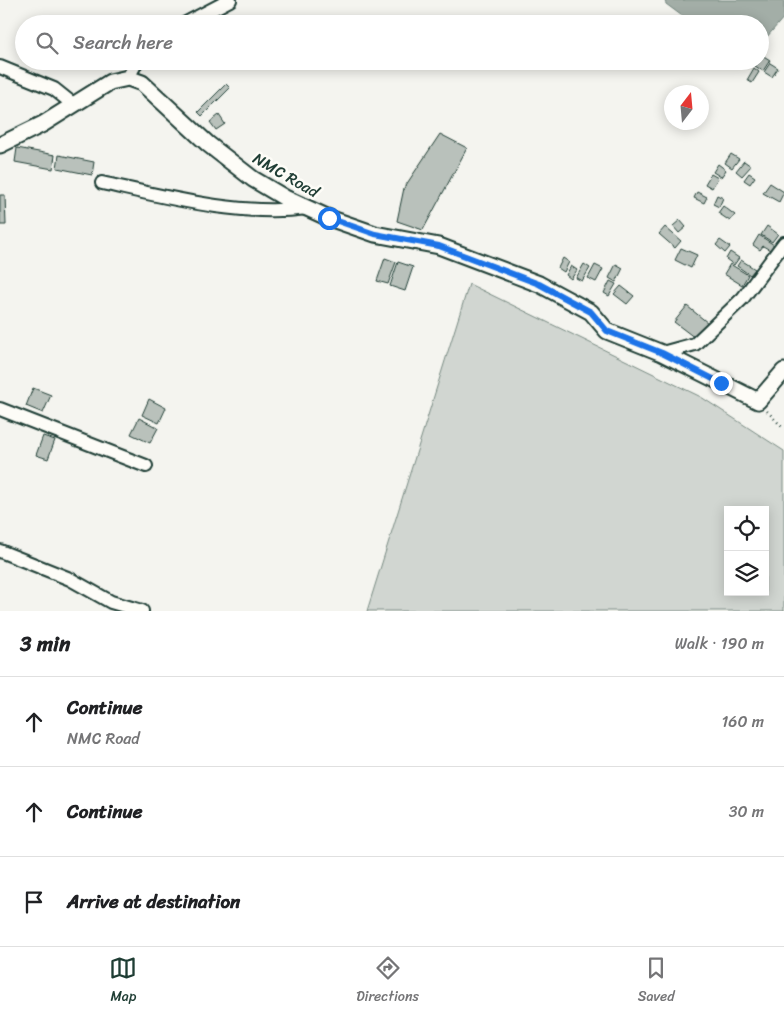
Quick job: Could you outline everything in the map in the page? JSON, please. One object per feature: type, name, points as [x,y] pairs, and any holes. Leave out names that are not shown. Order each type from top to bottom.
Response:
[{"type":"street","points":[[201,15],[230,0]]},
{"type":"street","points":[[0,67],[54,89],[74,105]]},
{"type":"street","points":[[0,145],[44,124],[110,82],[128,78],[132,70]]},
{"type":"street","name":"NMC Road","points":[[128,78],[142,83],[208,144],[253,179],[307,208],[375,234],[439,246],[539,284],[591,312],[607,331],[662,353],[758,401]]},
{"type":"street","points":[[102,183],[168,198],[236,207],[280,212],[307,208]]},
{"type":"street","points":[[662,353],[695,344],[743,298],[784,243]]},
{"type":"street","points":[[758,401],[784,371]]},
{"type":"street","points":[[0,409],[146,466]]},
{"type":"street","points":[[0,551],[70,579],[111,602],[142,611]]},
{"type":"path","points":[[758,401],[784,429]]},
{"type":"shaded area","points":[[665,0],[784,0],[784,17],[769,34],[769,15],[681,15],[666,4]]},
{"type":"shaded area","points":[[469,284],[701,397],[784,451],[784,611],[367,611]]},
{"type":"building","points":[[770,63],[778,68],[772,77],[764,72],[769,70]]},
{"type":"building","points":[[753,70],[759,72],[752,83],[747,80]]},
{"type":"building","points":[[226,84],[230,88],[202,116],[198,112]]},
{"type":"building","points":[[219,115],[225,124],[216,130],[210,122]]},
{"type":"building","points":[[440,134],[467,148],[423,230],[397,221],[404,188]]},
{"type":"building","points":[[17,148],[55,155],[53,169],[15,162]]},
{"type":"building","points":[[731,154],[739,159],[732,168],[725,163]]},
{"type":"building","points":[[59,155],[94,162],[92,175],[57,168]]},
{"type":"building","points":[[744,161],[751,166],[742,176],[736,171]]},
{"type":"building","points":[[718,164],[726,170],[721,177],[713,172]]},
{"type":"building","points":[[749,173],[755,177],[750,184],[744,180]]},
{"type":"building","points":[[711,174],[718,178],[712,188],[705,184]]},
{"type":"building","points":[[770,183],[784,192],[779,202],[763,193]]},
{"type":"building","points":[[697,192],[707,197],[704,203],[694,198]]},
{"type":"building","points":[[0,195],[5,195],[6,225],[0,225]]},
{"type":"building","points":[[717,195],[723,198],[719,207],[713,204]]},
{"type":"building","points":[[723,206],[735,215],[730,221],[718,213]]},
{"type":"building","points":[[680,220],[686,227],[679,233],[673,226]]},
{"type":"building","points":[[767,226],[778,234],[772,242],[761,235]]},
{"type":"building","points":[[665,227],[681,241],[675,248],[659,234]]},
{"type":"building","points":[[759,235],[774,245],[770,250],[763,246],[760,250],[753,245]]},
{"type":"building","points":[[720,240],[730,247],[725,253],[716,245]]},
{"type":"building","points":[[681,248],[697,255],[691,268],[675,260]]},
{"type":"building","points":[[730,252],[739,258],[734,265],[726,259]]},
{"type":"building","points":[[385,258],[396,262],[388,284],[377,281]]},
{"type":"building","points":[[563,258],[569,262],[564,272],[558,268]]},
{"type":"building","points":[[741,260],[755,269],[750,275],[737,266]]},
{"type":"building","points":[[398,262],[413,267],[405,291],[390,286]]},
{"type":"building","points":[[584,264],[590,268],[582,281],[576,278]]},
{"type":"building","points":[[616,264],[623,268],[616,282],[609,278]]},
{"type":"building","points":[[730,264],[748,275],[742,285],[724,274]]},
{"type":"building","points":[[595,265],[603,269],[596,282],[588,278]]},
{"type":"building","points":[[571,266],[577,270],[571,279],[566,275]]},
{"type":"building","points":[[610,281],[616,284],[609,296],[604,293]]},
{"type":"building","points":[[621,286],[634,296],[627,304],[614,294]]},
{"type":"building","points":[[687,306],[708,323],[695,338],[674,322]]},
{"type":"building","points":[[33,388],[51,395],[43,413],[26,406]]},
{"type":"building","points":[[149,399],[166,408],[159,423],[142,415]]},
{"type":"building","points":[[139,418],[158,428],[150,443],[131,434]]},
{"type":"building","points":[[43,436],[55,440],[48,459],[36,455]]},
{"type":"route","points":[[329,218],[375,234],[439,246],[539,284],[591,312],[607,331],[662,353],[721,383]]}]
